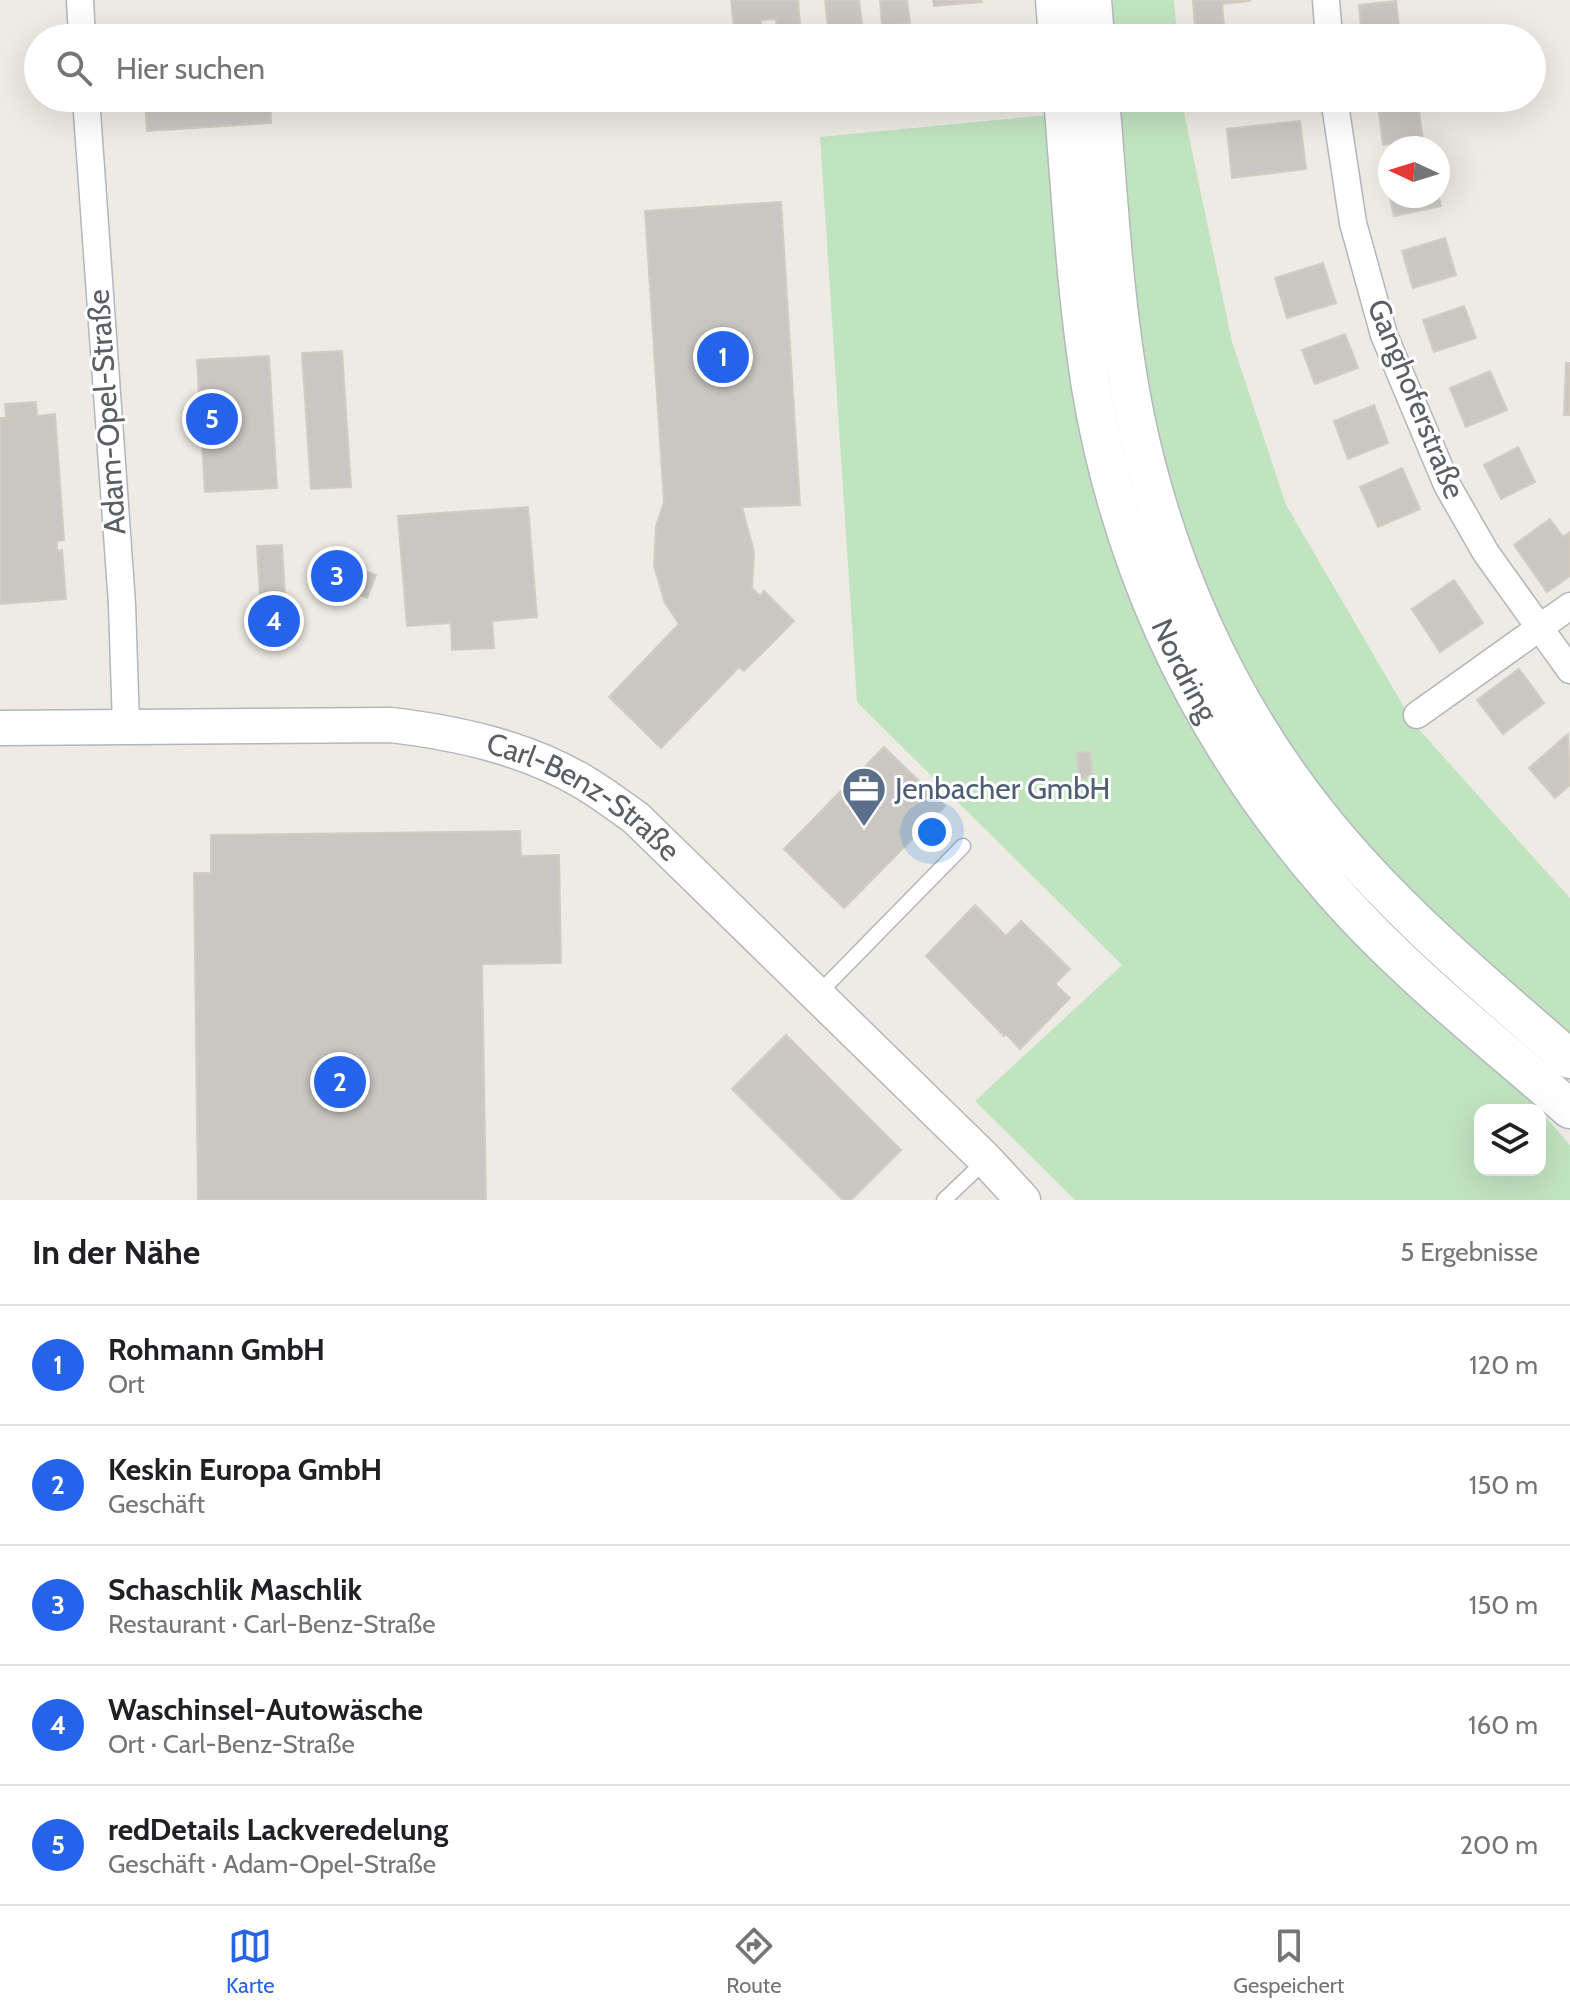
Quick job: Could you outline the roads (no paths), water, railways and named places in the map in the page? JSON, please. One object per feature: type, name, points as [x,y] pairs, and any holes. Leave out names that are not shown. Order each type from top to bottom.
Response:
[{"type":"main road","points":[[1055,0],[1057,24]]},
{"type":"main road","points":[[1092,0],[1094,24]]},
{"type":"main road","name":"Nordring","points":[[1064,112],[1080,307],[1100,429],[1124,527],[1152,605],[1188,683],[1221,742],[1278,826],[1335,894],[1385,945],[1570,1109]]},
{"type":"main road","name":"Nordring","points":[[1101,112],[1118,302],[1135,416],[1154,496],[1173,554],[1218,659],[1261,734],[1327,825],[1392,899],[1570,1059]]},
{"type":"street","points":[[80,0],[81,24]]},
{"type":"street","points":[[1326,0],[1328,24]]},
{"type":"street","name":"Adam-Opel-Straße","points":[[87,112],[122,604],[126,726]]},
{"type":"street","name":"Ganghoferstraße","points":[[1336,112],[1353,223],[1384,335],[1447,485],[1486,553],[1570,670]]},
{"type":"street","points":[[1417,715],[1570,606]]},
{"type":"street","name":"Carl-Benz-Straße","points":[[0,728],[391,725],[449,732],[540,760],[581,780],[636,818],[986,1160],[1023,1200]]},
{"type":"lane","points":[[817,994],[963,846]]},
{"type":"lane","points":[[944,1200],[986,1160]]},
{"type":"place","name":"Rohmann GmbH","points":[[723,357]]},
{"type":"place","name":"redDetails Lackveredelung","points":[[212,419]]},
{"type":"place","name":"Schaschlik Maschlik","points":[[337,576]]},
{"type":"place","name":"Waschinsel-Autowäsche","points":[[274,621]]},
{"type":"place","name":"Jenbacher GmbH","points":[[864,828]]},
{"type":"place","name":"Keskin Europa GmbH","points":[[340,1082]]}]
